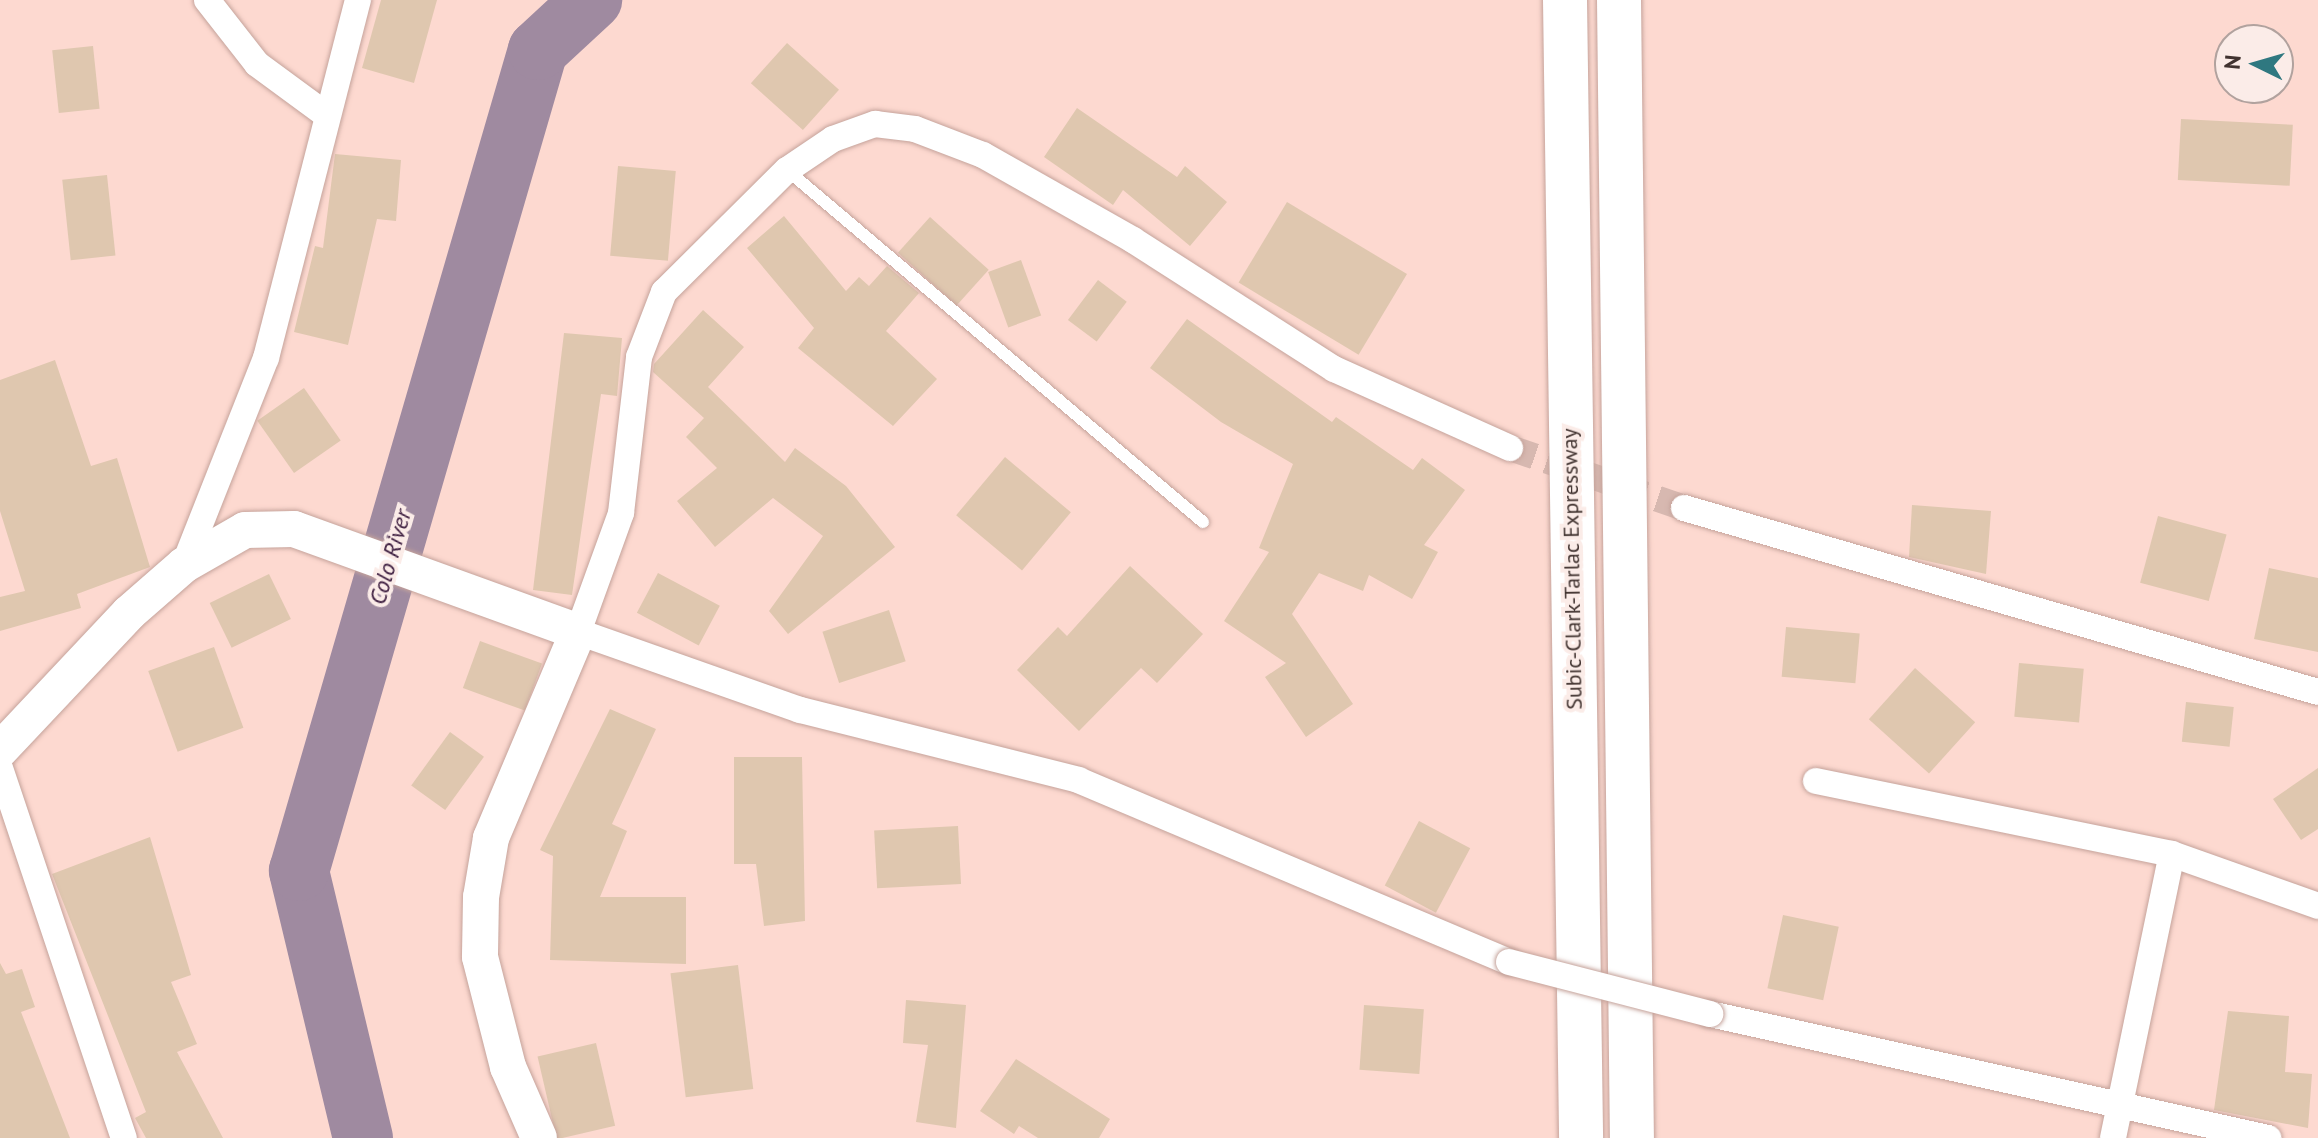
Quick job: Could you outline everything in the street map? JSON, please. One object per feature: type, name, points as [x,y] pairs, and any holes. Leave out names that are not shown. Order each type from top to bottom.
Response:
[{"type":"highway","name":"Subic-Clark-Tarlac Expressway","points":[[1565,0],[1581,1138]]},
{"type":"highway","points":[[1619,0],[1632,1138]]},
{"type":"street","points":[[207,0],[257,64],[325,114]]},
{"type":"street","points":[[184,565],[266,358],[325,114],[358,0]]},
{"type":"street","points":[[539,1138],[508,1067],[480,957],[481,897],[491,838],[578,632],[621,513],[639,357],[651,317],[680,269],[787,170],[833,139],[875,124],[969,150],[1133,240],[1334,369],[1510,448]]},
{"type":"street","points":[[1684,508],[2318,692]]},
{"type":"street","points":[[0,750],[184,565],[245,530],[294,529],[800,710],[1079,780],[1509,962],[1710,1014],[2118,1108],[2268,1138]]},
{"type":"street","points":[[0,768],[124,1138]]},
{"type":"street","points":[[1816,781],[2172,854],[2318,906]]},
{"type":"street","points":[[2113,1138],[2172,854]]},
{"type":"lane","points":[[787,170],[1203,522]]},
{"type":"building","points":[[381,0],[437,0],[414,83],[362,68]]},
{"type":"building","points":[[787,43],[839,90],[803,130],[751,83]]},
{"type":"building","points":[[93,46],[100,109],[59,113],[52,50]]},
{"type":"building","points":[[1077,108],[1177,177],[1185,166],[1227,202],[1190,246],[1123,190],[1113,205],[1044,157]]},
{"type":"building","points":[[2181,119],[2293,125],[2290,186],[2178,180]]},
{"type":"building","points":[[335,154],[401,160],[396,221],[377,219],[348,345],[294,332],[315,246],[323,248]]},
{"type":"building","points":[[618,166],[676,171],[668,261],[610,256]]},
{"type":"building","points":[[107,175],[115,256],[71,260],[62,180]]},
{"type":"building","points":[[1287,202],[1407,274],[1359,355],[1239,283]]},
{"type":"building","points":[[784,216],[846,291],[859,277],[869,286],[887,266],[919,293],[886,331],[937,379],[893,426],[798,348],[814,328],[747,248]]},
{"type":"building","points":[[930,217],[989,270],[957,306],[898,253]]},
{"type":"building","points":[[1021,260],[1041,315],[1008,327],[988,272]]},
{"type":"building","points":[[1098,280],[1127,302],[1097,342],[1068,320]]},
{"type":"building","points":[[703,310],[744,347],[708,387],[785,462],[795,448],[846,486],[895,547],[788,634],[769,611],[823,536],[773,498],[715,547],[677,501],[717,468],[686,437],[704,418],[653,372],[654,364]]},
{"type":"building","points":[[1187,319],[1332,422],[1336,417],[1413,470],[1422,458],[1465,490],[1424,545],[1438,552],[1412,599],[1369,575],[1363,591],[1319,573],[1292,614],[1353,704],[1306,737],[1265,677],[1286,663],[1224,621],[1269,552],[1259,548],[1293,464],[1221,422],[1150,368]]},
{"type":"building","points":[[564,333],[622,338],[617,396],[601,394],[572,595],[533,590]]},
{"type":"building","points":[[55,360],[91,466],[117,458],[150,567],[77,594],[81,608],[0,631],[0,597],[25,591],[0,511],[0,380]]},
{"type":"building","points":[[304,388],[341,440],[294,473],[257,421]]},
{"type":"building","points":[[1005,457],[1071,512],[1022,570],[956,515]]},
{"type":"building","points":[[1912,505],[1991,511],[1986,574],[1909,557]]},
{"type":"building","points":[[2158,516],[2227,534],[2209,601],[2140,583]]},
{"type":"building","points":[[1130,566],[1203,634],[1157,683],[1141,668],[1079,731],[1017,670],[1058,627],[1067,636]]},
{"type":"building","points":[[2269,568],[2318,578],[2318,652],[2254,639]]},
{"type":"building","points":[[658,573],[720,606],[699,646],[637,613]]},
{"type":"building","points":[[269,574],[291,619],[232,648],[210,603]]},
{"type":"building","points":[[889,610],[906,661],[839,683],[822,632]]},
{"type":"building","points":[[1786,627],[1860,633],[1855,683],[1782,677]]},
{"type":"building","points":[[480,641],[542,664],[525,711],[463,688]]},
{"type":"building","points":[[214,647],[243,728],[178,752],[148,671]]},
{"type":"building","points":[[2019,663],[2084,669],[2079,722],[2014,717]]},
{"type":"building","points":[[1915,668],[1975,722],[1929,773],[1869,719]]},
{"type":"building","points":[[2186,702],[2234,707],[2230,747],[2182,742]]},
{"type":"building","points":[[610,709],[656,729],[612,824],[627,831],[600,897],[686,897],[686,964],[550,960],[553,856],[540,850]]},
{"type":"building","points":[[450,732],[484,757],[445,810],[411,785]]},
{"type":"building","points":[[734,757],[802,757],[805,921],[764,926],[756,864],[734,864]]},
{"type":"building","points":[[2318,768],[2318,829],[2301,840],[2273,799]]},
{"type":"building","points":[[1419,821],[1470,848],[1436,913],[1385,885]]},
{"type":"building","points":[[958,826],[961,884],[877,888],[874,830]]},
{"type":"building","points":[[150,837],[191,975],[171,982],[197,1044],[177,1052],[223,1138],[146,1138],[135,1118],[146,1112],[52,874]]},
{"type":"building","points":[[1783,915],[1839,927],[1823,1000],[1767,988]]},
{"type":"building","points":[[0,963],[6,974],[22,969],[35,1007],[21,1012],[70,1138],[0,1138]]},
{"type":"building","points":[[738,965],[753,1089],[686,1097],[671,973]]},
{"type":"building","points":[[906,1000],[966,1005],[956,1128],[916,1122],[928,1045],[903,1043]]},
{"type":"building","points":[[1364,1005],[1424,1009],[1419,1074],[1359,1070]]},
{"type":"building","points":[[2228,1011],[2289,1016],[2285,1072],[2312,1074],[2308,1128],[2214,1110]]},
{"type":"building","points":[[596,1043],[615,1126],[556,1138],[538,1056]]},
{"type":"building","points":[[1016,1059],[1110,1119],[1099,1138],[1038,1138],[1019,1126],[1014,1134],[980,1111]]},
{"type":"waterway","name":"Colo River","points":[[363,1138],[299,871],[538,50],[592,0]]},
{"type":"tunnel","points":[[1510,448],[1684,508]]}]
